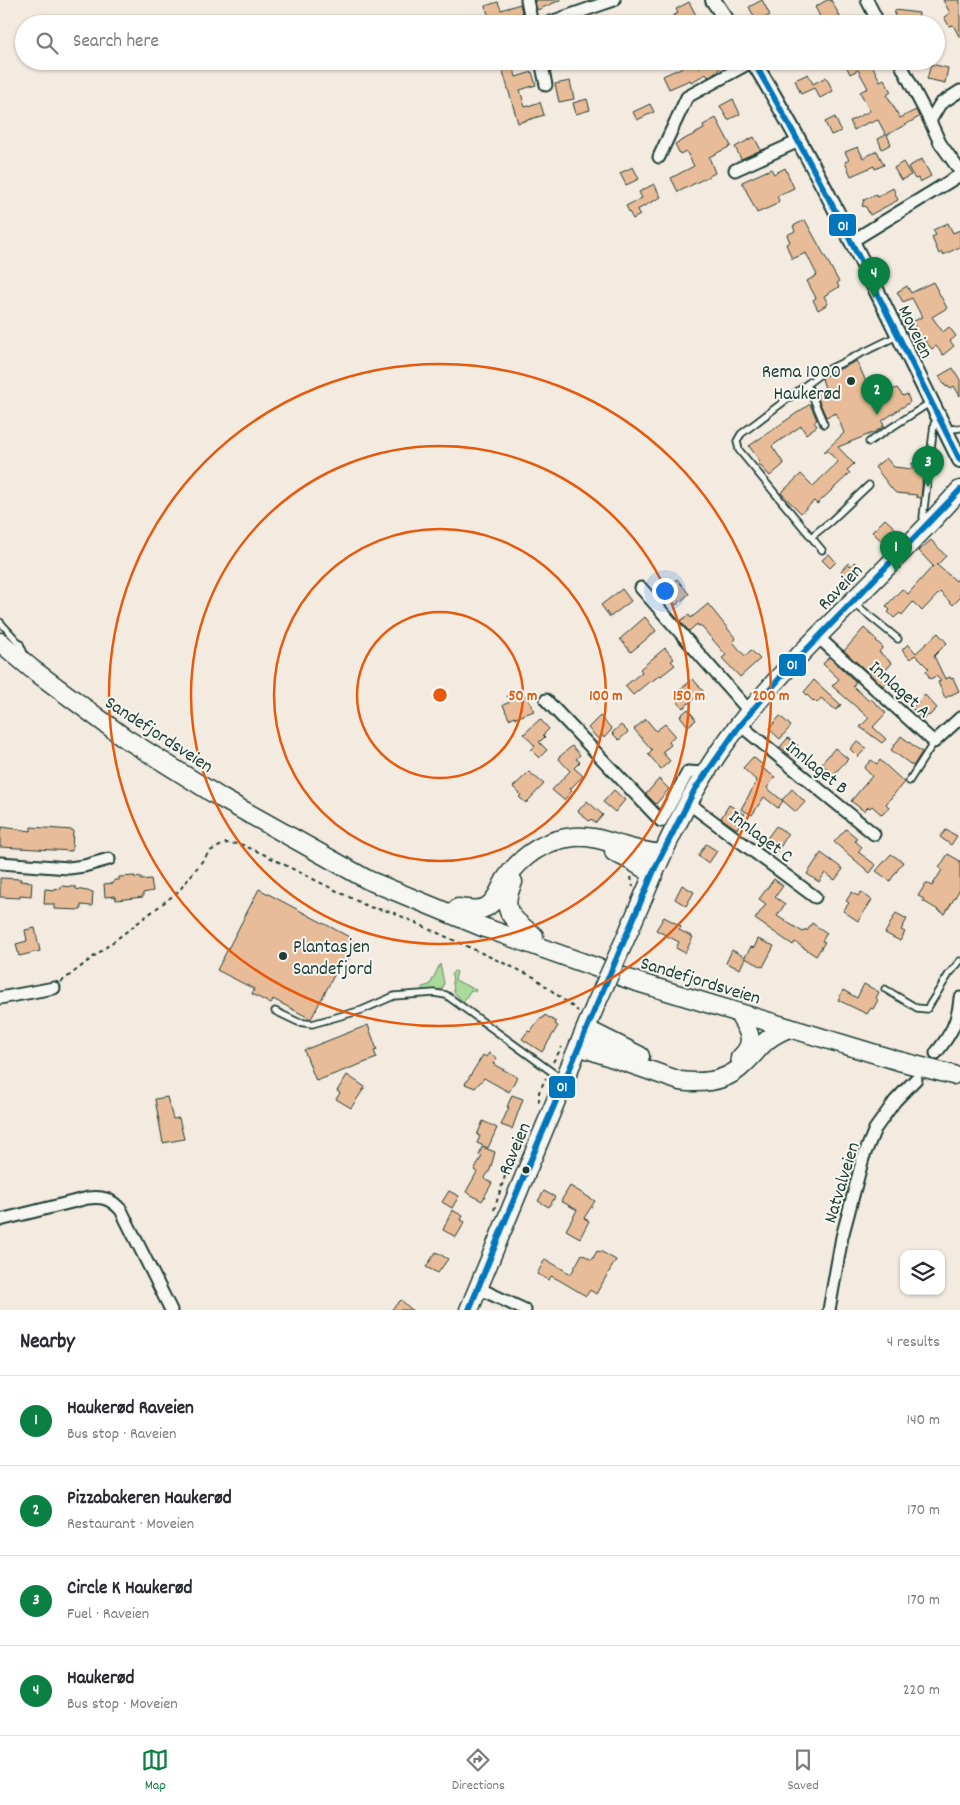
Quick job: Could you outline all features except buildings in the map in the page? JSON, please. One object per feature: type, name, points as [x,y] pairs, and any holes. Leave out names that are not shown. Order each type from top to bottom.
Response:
[{"type":"main road","name":"Raveien","points":[[469,1310],[565,1082],[588,1016],[661,854],[687,802],[705,773],[745,718],[818,637],[960,490]]},
{"type":"main road","name":"Sandefjordsveien","points":[[0,642],[32,669],[125,738],[228,802],[368,880],[480,926],[637,982],[899,1061],[957,1076]]},
{"type":"main road","points":[[458,908],[480,910],[488,906],[495,899],[514,867],[534,850],[555,841],[576,837],[591,838],[661,854]]},
{"type":"main road","points":[[534,936],[513,919],[507,911],[506,900],[512,884],[521,871],[535,857],[565,845],[582,844],[597,846],[632,861],[653,874]]},
{"type":"main road","name":"Sandefjordsveien","points":[[306,845],[458,908],[534,936],[662,979],[902,1055],[957,1076]]},
{"type":"main road","points":[[588,1016],[650,1061],[680,1073],[701,1076],[728,1068],[745,1053],[751,1042],[749,1032],[738,1013]]},
{"type":"main road","points":[[579,1046],[680,1081],[709,1082],[729,1075],[742,1066],[766,1040],[789,1028]]},
{"type":"street","points":[[527,0],[530,15]]},
{"type":"street","points":[[571,15],[614,0]]},
{"type":"street","points":[[713,0],[723,15]]},
{"type":"street","points":[[867,0],[875,15]]},
{"type":"street","points":[[543,70],[546,85]]},
{"type":"street","points":[[659,157],[687,98],[737,70]]},
{"type":"street","name":"Moveien","points":[[758,70],[799,141],[852,241],[960,460]]},
{"type":"street","points":[[904,70],[940,143],[960,171]]},
{"type":"street","points":[[930,121],[940,104],[960,91]]},
{"type":"street","points":[[735,170],[799,141]]},
{"type":"street","points":[[852,241],[960,175]]},
{"type":"street","points":[[640,588],[745,718]]},
{"type":"street","name":"Innlaget A","points":[[818,637],[934,742],[960,718]]},
{"type":"street","points":[[546,700],[661,821],[688,772],[705,773]]},
{"type":"street","name":"Innlaget B","points":[[745,718],[874,834]]},
{"type":"street","name":"Innlaget C","points":[[687,802],[815,897]]},
{"type":"street","points":[[0,862],[69,868],[109,859]]},
{"type":"street","points":[[0,998],[54,988]]},
{"type":"street","points":[[936,1054],[950,1036],[958,1015],[960,998]]},
{"type":"street","name":"Natvalveien","points":[[829,1310],[842,1237],[863,1158],[876,1129],[895,1101],[916,1079]]},
{"type":"street","points":[[0,1220],[88,1198],[106,1198],[121,1210],[171,1310]]},
{"type":"street","points":[[478,1288],[525,1310]]},
{"type":"lane","points":[[822,550],[739,450],[737,441],[740,434],[823,372],[899,335]]},
{"type":"lane","points":[[807,384],[824,424]]},
{"type":"lane","points":[[869,442],[931,402]]},
{"type":"lane","points":[[926,527],[923,517],[934,424],[960,428]]},
{"type":"lane","points":[[811,537],[831,522],[869,486]]},
{"type":"lane","points":[[853,602],[898,639]]},
{"type":"lane","points":[[0,622],[20,644],[32,669]]},
{"type":"lane","points":[[909,781],[934,742]]},
{"type":"lane","points":[[885,989],[917,1008],[927,1009],[949,974],[960,962]]},
{"type":"lane","points":[[276,1011],[298,1022],[312,1024],[362,1010],[394,996],[434,993],[446,995],[565,1082]]},
{"type":"path","points":[[54,988],[179,891],[210,851],[226,843],[240,844],[261,853],[369,907],[392,912],[534,977],[588,1016]]},
{"type":"green space","points":[[440,964],[444,983],[443,988],[436,991],[422,991],[422,987],[430,985]]},
{"type":"green space","points":[[454,971],[457,972],[455,980],[476,990],[475,992],[471,990],[463,1002],[454,992],[452,974]]},
{"type":"transit line","name":"01","points":[[758,70],[834,209],[960,460]]},
{"type":"transit line","name":"01","points":[[469,1310],[655,868],[694,791],[740,725],[786,671],[960,490]]},
{"type":"place","name":"Haukerød","points":[[874,298]]},
{"type":"place","name":"Rema 1000 Haukerød","points":[[851,381]]},
{"type":"place","name":"Pizzabakeren Haukerød","points":[[877,415]]},
{"type":"place","name":"Circle K Haukerød","points":[[928,487]]},
{"type":"place","name":"Haukerød Raveien","points":[[896,572]]},
{"type":"place","name":"Plantasjen Sandefjord","points":[[283,956]]}]
